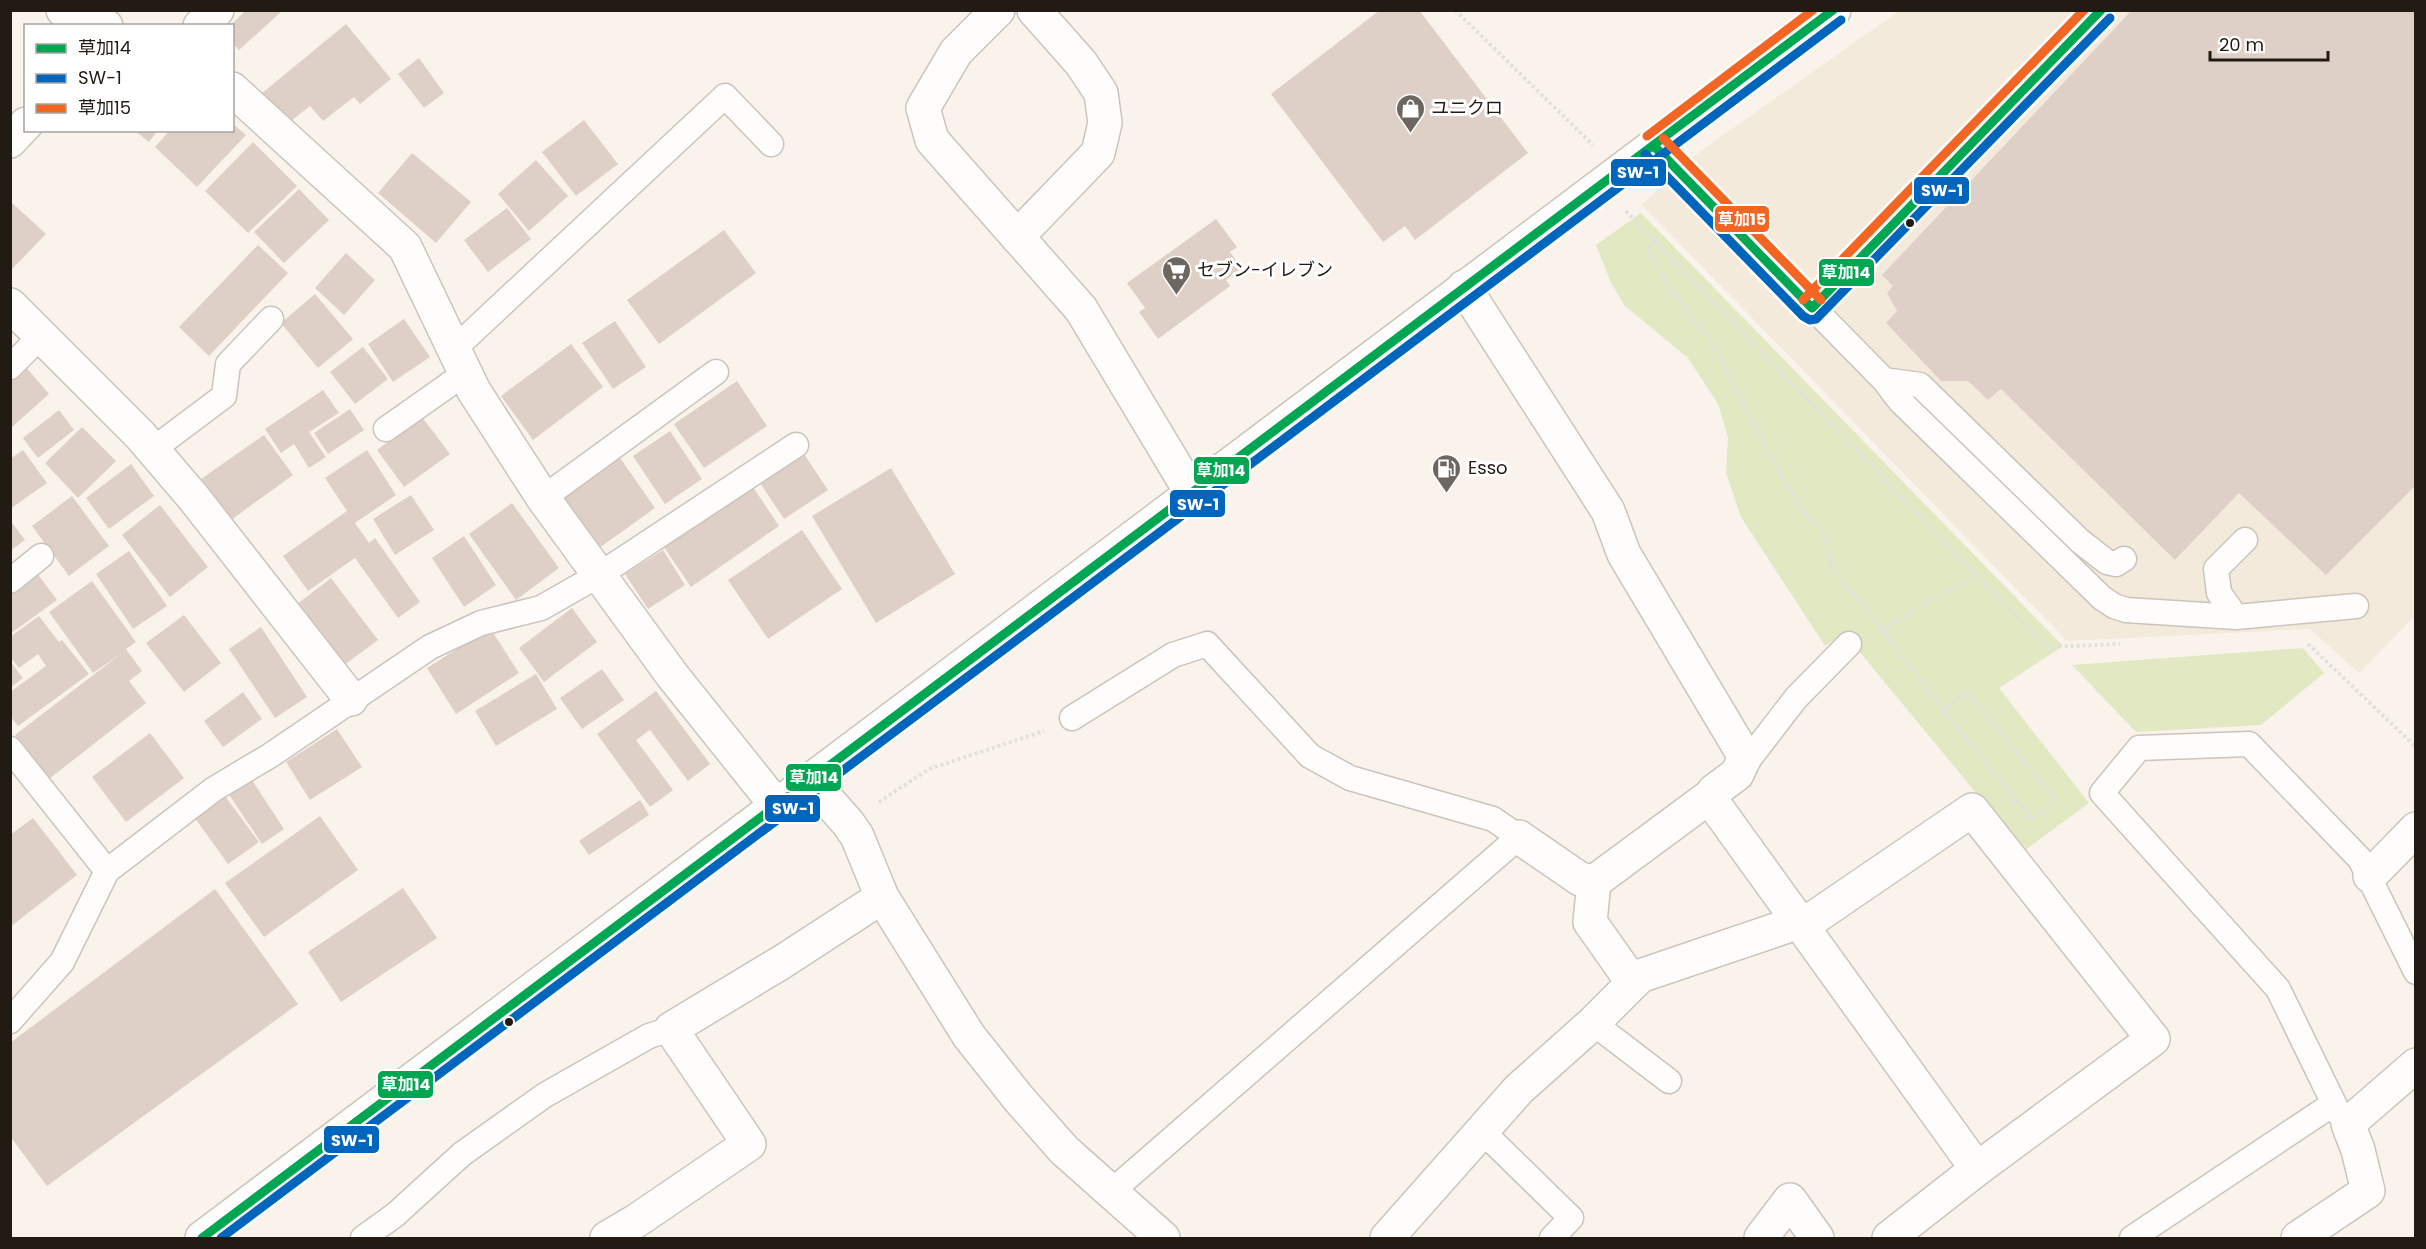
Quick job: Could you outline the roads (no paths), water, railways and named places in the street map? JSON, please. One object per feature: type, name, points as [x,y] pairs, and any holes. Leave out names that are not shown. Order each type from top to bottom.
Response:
[{"type":"street","points":[[63,10],[101,24]]},
{"type":"street","points":[[202,24],[217,10]]},
{"type":"street","points":[[998,10],[956,52],[923,108],[932,140],[1081,309],[1191,492]]},
{"type":"street","points":[[1017,237],[1098,153],[1105,123],[1101,93],[1081,63],[1034,10]]},
{"type":"street","points":[[202,1239],[1834,10]]},
{"type":"street","points":[[234,91],[405,247],[459,362],[543,498],[672,675],[776,805]]},
{"type":"street","points":[[10,141],[24,126]]},
{"type":"street","points":[[1464,287],[1608,511],[1624,554],[1745,757],[1737,774],[1594,882],[1590,922],[1633,983]]},
{"type":"street","points":[[10,305],[152,450],[193,497],[351,699]]},
{"type":"street","points":[[810,780],[857,836],[882,897],[969,1036],[1019,1099],[1064,1150],[1163,1239]]},
{"type":"street","points":[[1709,797],[1977,1169]]},
{"type":"street","points":[[1387,1239],[1519,1089],[1593,1023],[1640,976],[1800,924],[1972,810],[2152,1039],[1977,1169],[1889,1239]]},
{"type":"street","points":[[2370,876],[2415,829]]},
{"type":"street","points":[[1519,837],[1580,879],[1594,882]]},
{"type":"street","points":[[607,1239],[749,1144],[671,1029],[782,962],[882,897]]},
{"type":"street","points":[[2298,1239],[2368,1191],[2358,1150],[2348,1124],[2339,1114],[2415,1065]]},
{"type":"street","points":[[1761,1239],[1790,1200],[1817,1239]]},
{"type":"lane","points":[[1812,308],[2101,10]]},
{"type":"lane","points":[[386,429],[459,362],[725,96],[771,144]]},
{"type":"lane","points":[[1654,146],[1884,380],[1900,401],[2102,598],[2114,606],[2126,610],[2236,617],[2356,606]]},
{"type":"lane","points":[[152,450],[224,396],[228,364],[271,319]]},
{"type":"lane","points":[[10,368],[41,336]]},
{"type":"lane","points":[[543,498],[716,372]]},
{"type":"lane","points":[[1884,380],[1920,385],[2093,552],[2107,562],[2116,564],[2124,559]]},
{"type":"lane","points":[[10,1021],[62,962],[107,871],[213,789],[271,755],[430,647],[481,623],[542,608],[599,574],[796,445]]},
{"type":"lane","points":[[2236,617],[2219,593],[2216,569],[2245,540]]},
{"type":"lane","points":[[10,581],[41,556]]},
{"type":"lane","points":[[1072,718],[1173,655],[1207,644],[1310,756],[1350,778],[1493,819],[1519,837],[1112,1191]]},
{"type":"lane","points":[[1737,774],[1796,698],[1850,644]]},
{"type":"lane","points":[[2132,1239],[2339,1114],[2278,989],[2102,793],[2139,748],[2249,744],[2360,859],[2415,972]]},
{"type":"lane","points":[[10,749],[107,871]]},
{"type":"lane","points":[[1593,1023],[1669,1081]]},
{"type":"lane","points":[[363,1239],[395,1215],[462,1154],[545,1095],[649,1036],[671,1029]]},
{"type":"lane","points":[[1483,1132],[1571,1218],[1552,1239]]},
{"type":"place","name":"ユニクロ","points":[[1410,134]]},
{"type":"place","name":"セブン-イレブン","points":[[1176,296]]},
{"type":"place","name":"Esso","points":[[1447,494]]}]
